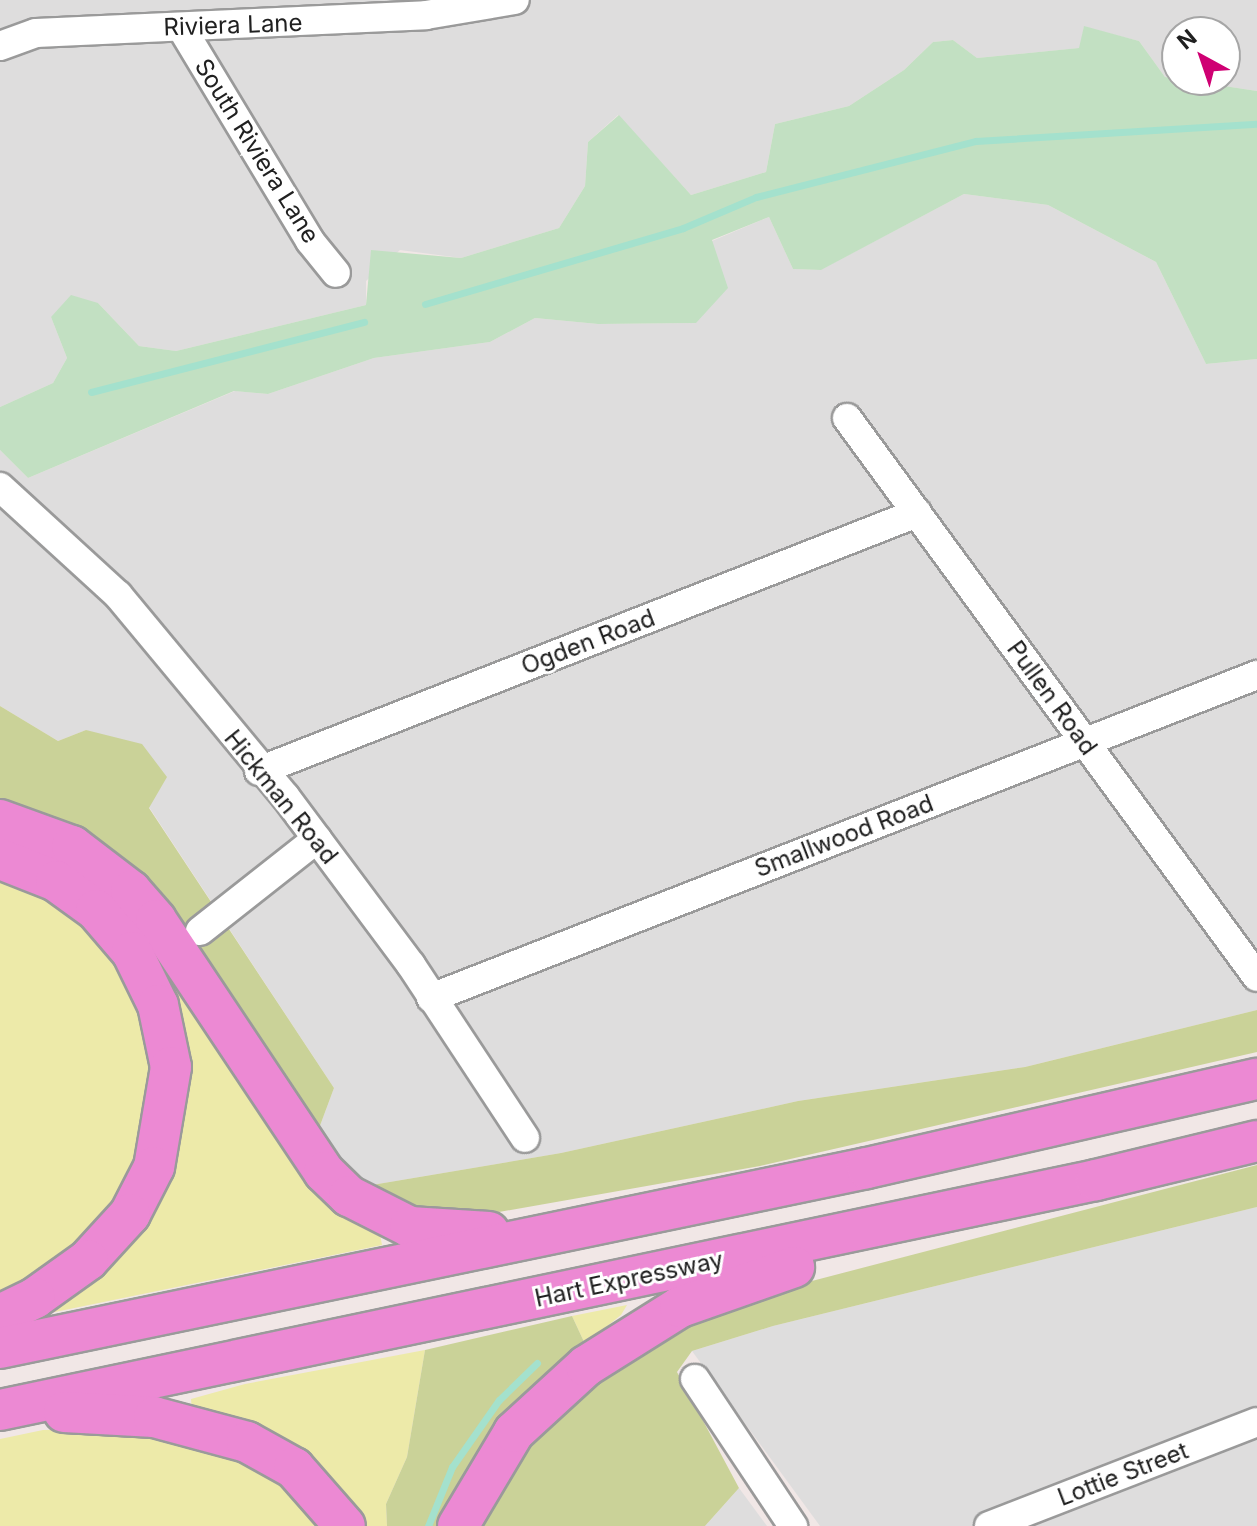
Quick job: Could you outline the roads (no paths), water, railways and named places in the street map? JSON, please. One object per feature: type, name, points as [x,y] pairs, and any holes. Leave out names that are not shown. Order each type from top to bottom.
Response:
[{"type":"highway","points":[[0,820],[72,846],[131,891],[156,920],[324,1172],[378,1215],[449,1233],[633,1218]]},
{"type":"highway","points":[[0,859],[56,881],[96,910],[132,952],[158,1005],[171,1067],[154,1167],[130,1214],[88,1260],[35,1298],[0,1315]]},
{"type":"highway","points":[[0,1348],[633,1218],[1257,1079]]},
{"type":"highway","name":"Hart Expressway","points":[[0,1411],[971,1207],[1257,1141]]},
{"type":"highway","points":[[458,1526],[514,1432],[586,1366],[626,1337],[680,1307],[971,1207]]},
{"type":"highway","points":[[0,1411],[91,1412],[204,1428],[247,1442],[294,1468],[345,1526]]},
{"type":"street","name":"Riviera Lane","points":[[0,46],[36,33],[426,15],[515,0]]},
{"type":"street","name":"South Riviera Lane","points":[[181,27],[310,241],[336,273]]},
{"type":"street","name":"Pullen Road","points":[[847,418],[1257,977]]},
{"type":"street","name":"Hickman Road","points":[[0,487],[118,595],[317,839],[431,998],[525,1138]]},
{"type":"street","name":"Ogden Road","points":[[259,771],[917,513]]},
{"type":"street","name":"Smallwood Road","points":[[431,998],[1257,675]]},
{"type":"street","points":[[200,931],[317,839]]},
{"type":"street","points":[[695,1379],[793,1526]]},
{"type":"street","name":"Lottie Street","points":[[989,1526],[1257,1422]]},
{"type":"waterway","points":[[425,304],[683,228],[756,197],[976,141],[1257,124]]},
{"type":"waterway","points":[[91,392],[364,322]]},
{"type":"waterway","points":[[428,1526],[452,1467],[499,1400],[537,1363]]}]
